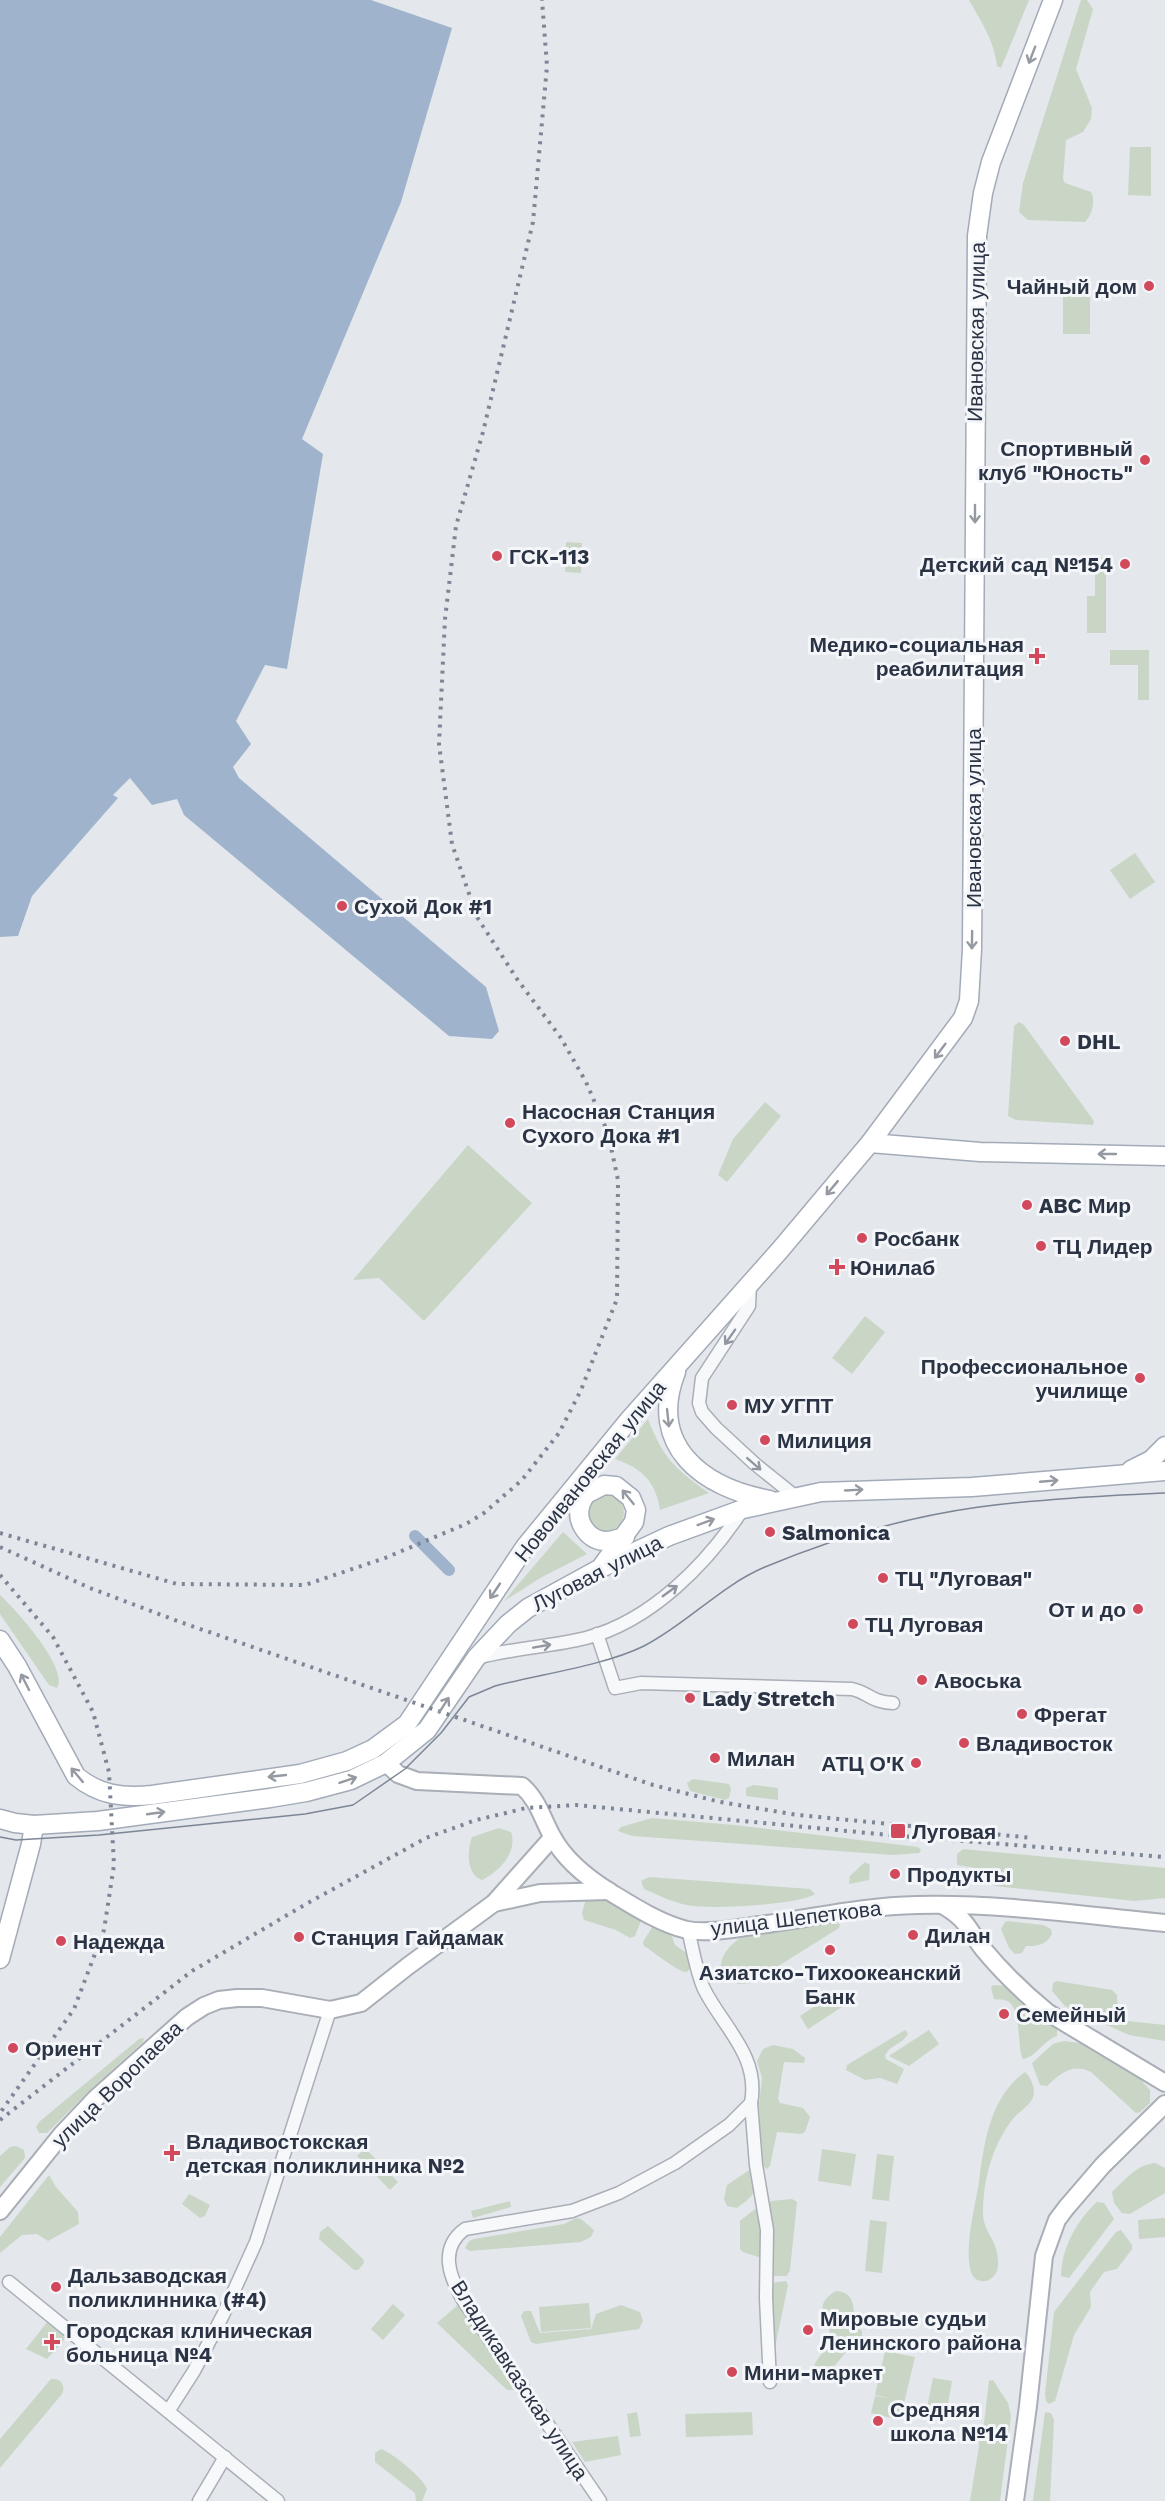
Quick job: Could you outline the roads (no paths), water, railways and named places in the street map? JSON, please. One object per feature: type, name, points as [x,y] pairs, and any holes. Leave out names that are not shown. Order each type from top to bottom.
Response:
[{"type":"main road","name":"Ивановская улица","points":[[969,1001],[972,949],[976,236],[991,162],[1053,0]]},
{"type":"main road","name":"Новоивановская улица","points":[[0,1640],[17,1666],[76,1776],[90,1787],[128,1797],[300,1774],[347,1761],[373,1749],[407,1724],[516,1559],[629,1420],[750,1285],[870,1143],[963,1018],[969,1001]]},
{"type":"main road","points":[[870,1143],[980,1152],[1165,1156]]},
{"type":"main road","points":[[680,1362],[671,1384],[667,1403],[670,1432],[676,1445],[699,1471],[726,1488],[750,1496],[777,1501]]},
{"type":"main road","points":[[1127,1473],[1151,1460],[1165,1446]]},
{"type":"main road","points":[[598,1460],[587,1494],[580,1506],[579,1514],[588,1534],[601,1541],[623,1537],[669,1536]]},
{"type":"main road","name":"Луговая улица","points":[[0,1818],[15,1823],[34,1824],[98,1821],[306,1792],[351,1780],[386,1762],[427,1730],[476,1659],[508,1624],[528,1608],[600,1568],[669,1536],[743,1509],[821,1492],[976,1486],[1165,1471]]},
{"type":"main road","points":[[556,1510],[598,1486],[610,1485],[622,1489],[631,1498],[636,1516],[632,1528],[600,1568]]},
{"type":"main road","name":"улица Шепеткова","points":[[386,1762],[398,1774],[417,1781],[522,1786],[532,1794],[552,1838],[587,1875],[609,1891],[659,1919],[688,1930],[744,1927],[900,1906],[943,1905],[990,1907],[1165,1923]]},
{"type":"main road","points":[[0,1959],[27,1862],[34,1824]]},
{"type":"main road","points":[[330,2010],[361,2003],[494,1903],[552,1838]]},
{"type":"main road","points":[[494,1903],[540,1893],[609,1891]]},
{"type":"main road","points":[[943,1905],[967,1923],[981,1944],[1017,1986],[1047,2012],[1165,2083]]},
{"type":"main road","points":[[981,1944],[976,1922],[980,1913],[990,1907]]},
{"type":"main road","name":"улица Воропаева","points":[[0,2211],[56,2141],[104,2090],[175,2026],[204,2006],[219,2000],[254,1998],[330,2010]]},
{"type":"main road","points":[[1015,2501],[1024,2443],[1044,2256],[1048,2241],[1057,2220],[1072,2200],[1102,2165],[1165,2104]]},
{"type":"street","points":[[750,1285],[749,1306],[702,1378],[699,1403],[702,1412],[716,1428],[796,1497]]},
{"type":"street","points":[[476,1659],[498,1652],[597,1634],[621,1624],[688,1578],[726,1534],[743,1509]]},
{"type":"street","points":[[597,1634],[615,1688],[641,1683],[852,1689],[873,1700],[893,1703]]},
{"type":"street","points":[[688,1930],[704,1988],[742,2048],[752,2080],[751,2103],[756,2165],[767,2230],[766,2298],[770,2382]]},
{"type":"street","points":[[169,2410],[194,2371],[256,2242],[330,2010]]},
{"type":"street","name":"Владикавказская улица","points":[[600,2501],[459,2292],[447,2259],[450,2251],[457,2235],[465,2229],[572,2211],[619,2193],[684,2156],[729,2125],[751,2103]]},
{"type":"street","points":[[9,2282],[278,2501]]},
{"type":"street","points":[[199,2501],[225,2457]]},
{"type":"water","points":[[0,0],[371,0],[452,28],[401,202],[302,439],[323,454],[287,669],[265,665],[236,721],[251,744],[233,767],[239,778],[486,987],[499,1031],[492,1039],[449,1036],[184,815],[177,799],[152,805],[130,778],[113,795],[118,798],[32,896],[18,936],[0,937]]},
{"type":"waterway","points":[[415,1536],[449,1570]]},
{"type":"tram line","points":[[0,1837],[16,1840],[99,1835],[305,1814],[353,1805],[405,1769],[441,1733],[469,1697],[495,1686],[628,1653],[660,1637],[733,1584],[790,1557],[870,1530],[952,1511],[1048,1500],[1165,1493]]},
{"type":"railway","points":[[0,1533],[177,1584],[305,1585],[385,1558],[466,1524],[484,1513],[522,1480],[559,1433],[581,1390],[617,1299],[618,1180],[608,1133],[586,1082],[561,1038],[517,979],[477,917],[452,844],[439,744],[445,619],[456,526],[483,432],[533,222],[547,66],[542,0]]},
{"type":"railway","points":[[0,1547],[90,1588],[180,1622],[653,1785],[720,1802],[798,1815],[1033,1838]]},
{"type":"railway","points":[[0,1575],[53,1637],[93,1712],[109,1772],[114,1865],[104,1930],[74,2009],[0,2113]]},
{"type":"railway","points":[[0,2120],[192,1971],[306,1904],[426,1838],[476,1820],[526,1808],[576,1805],[889,1835],[1165,1857]]},
{"type":"place","name":"Чайный дом","points":[[1149,286]]},
{"type":"place","name":"Спортивный клуб \"Юность\"","points":[[1145,460]]},
{"type":"place","name":"ГСК-113","points":[[497,556]]},
{"type":"place","name":"Детский сад №154","points":[[1125,564]]},
{"type":"place","name":"Медико-социальная реабилитация","points":[[1037,656]]},
{"type":"place","name":"Сухой Док #1","points":[[342,906]]},
{"type":"place","name":"DHL","points":[[1065,1041]]},
{"type":"place","name":"Насосная Станция Сухого Дока #1","points":[[510,1123]]},
{"type":"place","name":"ABC Мир","points":[[1027,1205]]},
{"type":"place","name":"Росбанк","points":[[862,1238]]},
{"type":"place","name":"ТЦ Лидер","points":[[1041,1246]]},
{"type":"place","name":"Юнилаб","points":[[837,1267]]},
{"type":"place","name":"Профессиональное училище","points":[[1140,1378]]},
{"type":"place","name":"МУ УГПТ","points":[[732,1405]]},
{"type":"place","name":"Милиция","points":[[765,1440]]},
{"type":"place","name":"Salmonica","points":[[770,1532]]},
{"type":"place","name":"ТЦ \"Луговая\"","points":[[883,1578]]},
{"type":"place","name":"От и до","points":[[1138,1609]]},
{"type":"place","name":"ТЦ Луговая","points":[[853,1624]]},
{"type":"place","name":"Авоська","points":[[922,1680]]},
{"type":"place","name":"Lady Stretch","points":[[690,1698]]},
{"type":"place","name":"Фрегат","points":[[1022,1714]]},
{"type":"place","name":"Владивосток","points":[[964,1743]]},
{"type":"place","name":"Милан","points":[[715,1758]]},
{"type":"place","name":"АТЦ О'К","points":[[916,1763]]},
{"type":"place","name":"Луговая","points":[[898,1831]]},
{"type":"place","name":"Продукты","points":[[895,1874]]},
{"type":"place","name":"Дилан","points":[[913,1935]]},
{"type":"place","name":"Станция Гайдамак","points":[[299,1937]]},
{"type":"place","name":"Надежда","points":[[61,1941]]},
{"type":"place","name":"Азиатско-Тихоокеанский Банк","points":[[830,1950]]},
{"type":"place","name":"Семейный","points":[[1004,2014]]},
{"type":"place","name":"Ориент","points":[[13,2048]]},
{"type":"place","name":"Владивостокская детская поликлинника №2","points":[[172,2153]]},
{"type":"place","name":"Дальзаводская поликлинника (#4)","points":[[56,2287]]},
{"type":"place","name":"Мировые судьи Ленинского района","points":[[808,2330]]},
{"type":"place","name":"Городская клиническая больница №4","points":[[52,2342]]},
{"type":"place","name":"Мини-маркет","points":[[732,2372]]},
{"type":"place","name":"Средняя школа №14","points":[[878,2421]]}]
